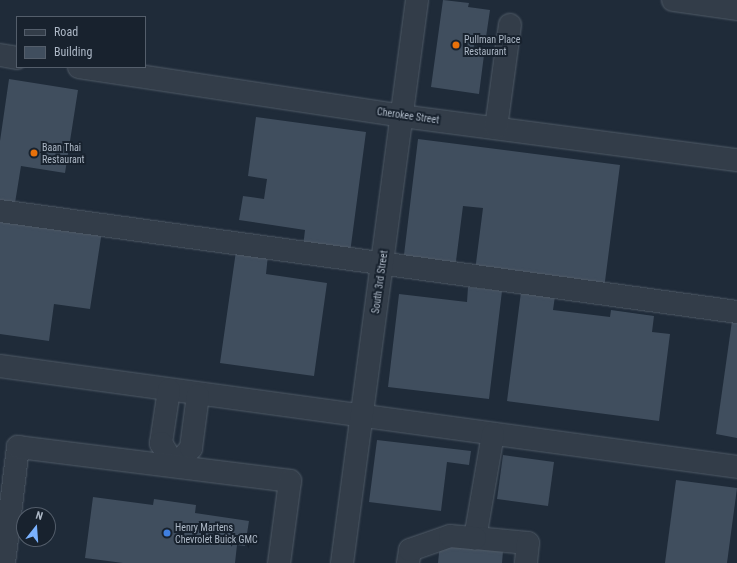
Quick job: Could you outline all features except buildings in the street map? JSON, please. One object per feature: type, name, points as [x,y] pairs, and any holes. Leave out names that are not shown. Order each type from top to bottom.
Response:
[{"type":"street","name":"South 3rd Street","points":[[342,563],[402,116],[416,0]]},
{"type":"street","points":[[673,0],[737,9]]},
{"type":"street","points":[[496,128],[510,25]]},
{"type":"street","points":[[0,55],[16,58]]},
{"type":"street","name":"Cherokee Street","points":[[86,68],[402,116],[737,160]]},
{"type":"street","points":[[0,211],[737,312]]},
{"type":"street","points":[[0,366],[198,395],[737,467]]},
{"type":"street","points":[[169,390],[161,443],[175,466]]},
{"type":"street","points":[[175,466],[191,448],[198,395]]},
{"type":"street","points":[[475,538],[493,434]]},
{"type":"street","points":[[4,563],[18,447],[290,481],[279,563]]},
{"type":"street","points":[[408,563],[410,550],[450,536],[528,543],[526,563]]},
{"type":"place","name":"Pullman Place Restaurant","points":[[456,45]]},
{"type":"place","name":"Baan Thai Restaurant","points":[[34,153]]},
{"type":"place","name":"Henry Martens Chevrolet Buick GMC","points":[[167,533]]}]
